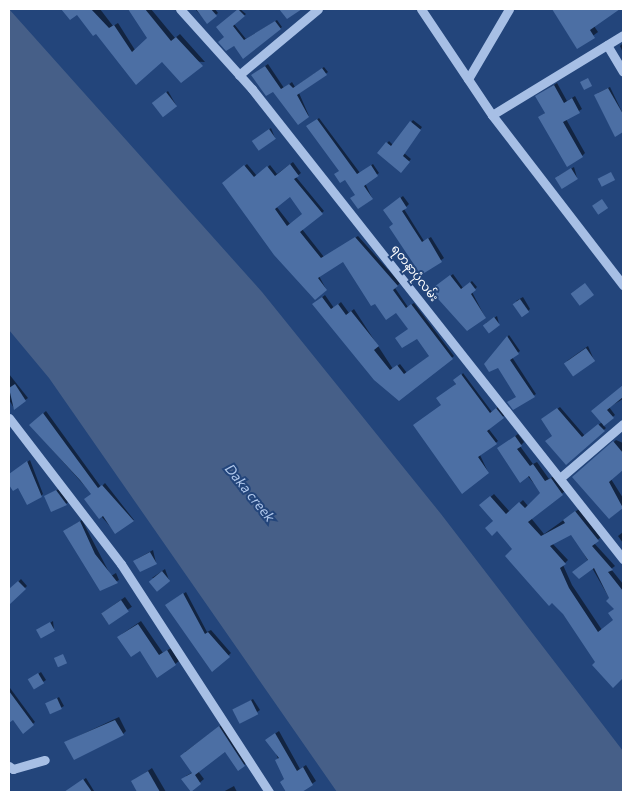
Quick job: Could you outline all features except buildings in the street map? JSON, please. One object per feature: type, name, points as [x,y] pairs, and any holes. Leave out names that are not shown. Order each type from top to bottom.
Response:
[{"type":"street","name":"ရတနာပုံလမ်း","points":[[180,9],[239,74],[623,559]]},
{"type":"street","points":[[239,74],[318,9]]},
{"type":"street","points":[[421,9],[492,115],[623,285]]},
{"type":"street","points":[[468,79],[509,9]]},
{"type":"street","points":[[492,115],[623,35]]},
{"type":"street","points":[[607,46],[623,72]]},
{"type":"street","points":[[9,418],[121,564],[269,792]]},
{"type":"street","points":[[560,478],[623,424]]},
{"type":"street","points":[[9,766],[13,769],[46,760]]},
{"type":"water","name":"Daka creek","points":[[9,9],[262,292],[441,514],[623,751],[623,792],[337,792],[49,378],[9,330]]}]
